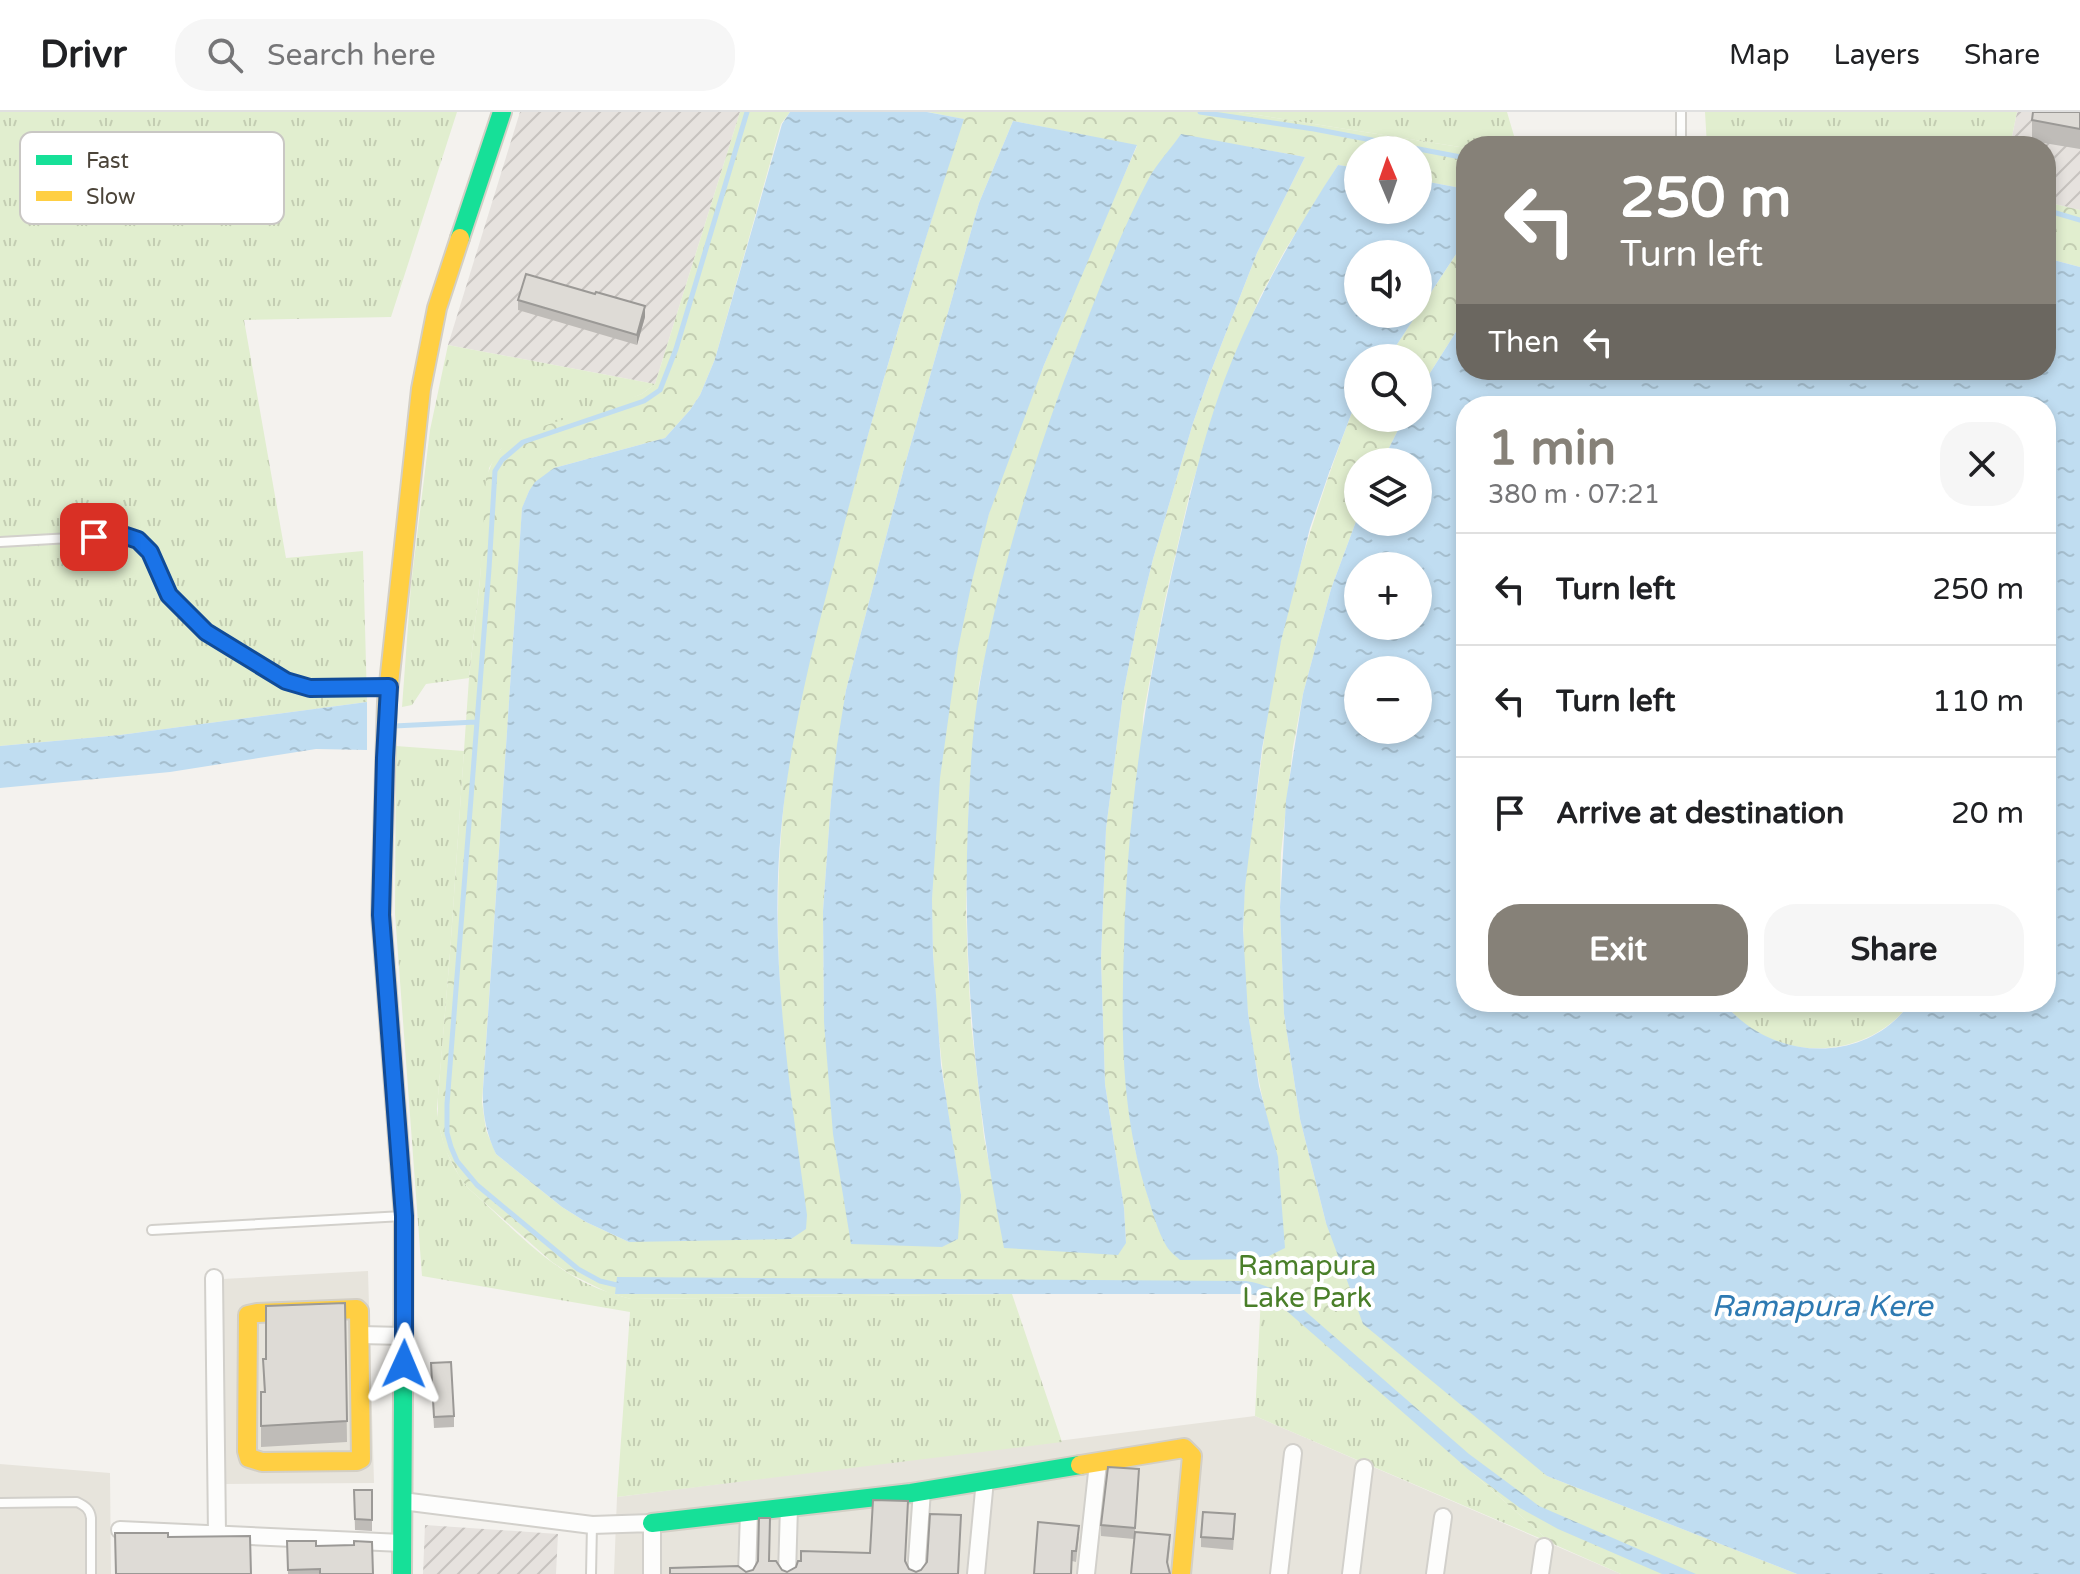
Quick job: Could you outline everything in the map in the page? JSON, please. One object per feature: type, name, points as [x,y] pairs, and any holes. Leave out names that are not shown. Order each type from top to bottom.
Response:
[{"type":"main road","points":[[402,1574],[404,1216],[381,915],[388,695],[424,376],[437,308],[502,112]]},
{"type":"main road","points":[[357,1309],[360,1335],[361,1459],[262,1462],[249,1458],[248,1315],[357,1309]]},
{"type":"main road","points":[[652,1523],[922,1491],[1184,1448],[1192,1456],[1181,1574]]},
{"type":"street","points":[[214,1278],[217,1534]]},
{"type":"street","points":[[360,1335],[404,1336]]},
{"type":"street","points":[[1279,1574],[1293,1453]]},
{"type":"street","points":[[1086,1574],[1098,1463]]},
{"type":"street","points":[[1351,1574],[1364,1468]]},
{"type":"street","points":[[976,1574],[985,1480]]},
{"type":"street","points":[[916,1574],[922,1491]]},
{"type":"street","points":[[402,1501],[592,1525],[652,1523],[652,1574]]},
{"type":"street","points":[[787,1574],[789,1507]]},
{"type":"street","points":[[747,1574],[749,1512]]},
{"type":"street","points":[[1435,1574],[1443,1517]]},
{"type":"street","points":[[120,1530],[402,1543]]},
{"type":"street","points":[[1540,1574],[1544,1547]]},
{"type":"lane","points":[[1681,112],[1681,136]]},
{"type":"lane","points":[[0,542],[123,535],[138,540],[150,552],[169,595],[206,632],[286,681],[310,688],[388,695]]},
{"type":"lane","points":[[152,1230],[404,1216]]},
{"type":"lane","points":[[0,1503],[77,1502],[85,1506],[91,1512],[91,1574]]},
{"type":"lane","points":[[591,1574],[592,1525]]},
{"type":"shaded area","points":[[520,112],[740,112],[655,384],[448,345]]},
{"type":"shaded area","points":[[2017,112],[2080,112],[2080,210],[2056,204],[2056,136],[2012,136]]},
{"type":"shaded area","points":[[368,1271],[374,1483],[224,1484],[222,1279]]},
{"type":"shaded area","points":[[1255,1416],[1621,1574],[614,1574],[617,1497]]},
{"type":"shaded area","points":[[0,1464],[110,1473],[111,1574],[0,1574]]},
{"type":"shaded area","points":[[425,1525],[558,1534],[556,1574],[423,1574]]},
{"type":"green space","points":[[0,112],[457,112],[391,317],[244,320],[286,558],[363,551],[367,702],[120,735],[0,746]]},
{"type":"green space","name":"Ramapura Lake Park","points":[[740,112],[790,112],[781,124],[715,359],[690,410],[665,438],[554,468],[529,491],[522,509],[482,1102],[486,1130],[496,1154],[562,1207],[629,1242],[783,1028],[778,939],[779,881],[790,755],[804,681],[864,449],[963,119],[928,112],[1238,112],[1390,136],[1344,136],[1344,166],[1338,165],[1260,297],[1220,393],[1190,492],[1165,600],[1143,716],[1133,1142],[1149,1200],[1168,1248],[1268,1122],[1247,1005],[1243,916],[1248,854],[1277,659],[1304,552],[1345,432],[1397,432],[1389,448],[1344,448],[1344,536],[1351,536],[1331,589],[1303,694],[1293,747],[1281,853],[1284,1014],[1300,1119],[1326,1223],[1547,1476],[1797,1574],[1621,1574],[1551,1543],[1303,1321],[1261,1296],[1012,1294],[631,1299],[609,1293],[552,1262],[468,1188],[445,1149],[438,1122],[438,1096],[486,478],[501,449],[522,433],[642,394],[655,384]],"holes":[[[1013,121],[1137,146],[1068,306],[988,517],[955,658],[941,755],[933,852],[934,974],[940,1048],[961,1195],[824,1022],[823,911],[831,800],[846,690],[904,468],[979,203]],[[1181,135],[1305,157],[1257,253],[1193,423],[1153,559],[1123,695],[1106,829],[1101,959],[1105,1084],[1124,1208],[1126,1243],[1005,1248],[984,1137],[971,1023],[966,910],[969,797],[979,684],[993,623],[1067,373],[1150,176]]]},
{"type":"green space","points":[[1238,112],[1507,112],[1514,136],[1456,136],[1456,146],[1432,143],[1432,136],[1390,136]]},
{"type":"green space","points":[[1705,112],[2017,112],[2012,136],[1706,136]]},
{"type":"green space","name":"Ramapura Lake Park","points":[[1432,143],[1456,146],[1456,187],[1432,183]]},
{"type":"green space","points":[[2056,204],[2080,210],[2080,267],[2056,261]]},
{"type":"green space","points":[[1456,254],[1456,332],[1432,370],[1432,344],[1397,344],[1408,328],[1432,328],[1432,291]]},
{"type":"green space","points":[[448,345],[655,384],[642,394],[501,449],[489,468],[469,678],[426,684],[412,705],[402,707],[411,585],[430,430]]},
{"type":"green space","points":[[396,746],[464,751],[437,1109],[446,1151],[468,1188],[529,1244],[575,1278],[631,1299],[1012,1294],[1062,1442],[617,1497],[630,1312],[422,1276],[395,914]]},
{"type":"green space","points":[[1732,1012],[1902,1012],[1879,1032],[1859,1041],[1817,1048],[1775,1041],[1742,1022]]},
{"type":"green space","points":[[1261,1296],[1303,1321],[1551,1543],[1255,1416]]},
{"type":"water","points":[[790,112],[927,112],[964,119],[895,339],[849,505],[806,678],[785,797],[778,877],[779,962],[785,1046],[807,1215],[806,1229],[791,1239],[629,1242],[562,1207],[496,1154],[484,1114],[483,1089],[522,508],[535,482],[554,468],[665,438],[690,410],[715,359],[782,124]]},
{"type":"water","points":[[1013,121],[1137,145],[1044,365],[989,514],[958,649],[940,778],[932,899],[941,1065],[961,1195],[958,1239],[942,1247],[851,1244],[833,1134],[824,1022],[823,911],[837,745],[846,690],[904,468],[979,203]]},
{"type":"water","points":[[1181,134],[1305,157],[1257,253],[1193,423],[1153,559],[1123,695],[1106,829],[1101,959],[1105,1084],[1124,1208],[1126,1243],[1118,1255],[1004,1248],[979,1089],[969,983],[968,821],[973,734],[980,682],[1008,558],[1058,396],[1128,222],[1152,172]]},
{"type":"water","points":[[1338,165],[1344,166],[1344,224],[1432,224],[1432,183],[1456,187],[1456,254],[1432,291],[1432,240],[1344,240],[1344,328],[1408,328],[1397,344],[1344,344],[1344,432],[1310,528],[1281,641],[1262,749],[1245,887],[1243,930],[1248,1013],[1259,1086],[1278,1157],[1285,1248],[1263,1259],[1180,1260],[1163,1241],[1146,1191],[1127,1100],[1123,1008],[1129,845],[1148,695],[1178,546],[1219,395],[1243,335],[1272,276]]},
{"type":"water","name":"Ramapura Kere","points":[[2056,261],[2080,267],[2080,1574],[1797,1574],[1547,1476],[1363,1324],[1326,1223],[1300,1119],[1284,1014],[1280,907],[1286,800],[1303,694],[1331,589],[1344,554],[1344,640],[1432,640],[1432,552],[1345,552],[1351,536],[1432,536],[1432,448],[1389,448],[1397,432],[1432,432],[1432,370],[1456,332],[1456,380],[2056,380]]},
{"type":"water","points":[[367,702],[367,750],[316,749],[170,772],[0,788],[0,746],[120,735]]},
{"type":"water","points":[[617,1277],[1246,1281],[1260,1284],[1297,1304],[1469,1454],[1539,1506],[1696,1574],[1662,1574],[1558,1529],[1520,1508],[1469,1470],[1270,1299],[1250,1294],[615,1294]]},
{"type":"building","points":[[2033,112],[2080,112],[2080,129],[2032,120]]},
{"type":"building","points":[[526,274],[645,306],[637,335],[518,300]]},
{"type":"building","points":[[345,1303],[347,1421],[261,1426],[261,1392],[265,1392],[266,1306]]},
{"type":"building","points":[[451,1362],[454,1416],[434,1417],[431,1363]]},
{"type":"building","points":[[1108,1467],[1139,1469],[1135,1528],[1101,1525]]},
{"type":"building","points":[[354,1490],[372,1490],[372,1520],[355,1519]]},
{"type":"building","points":[[873,1500],[908,1501],[905,1561],[909,1569],[916,1572],[927,1562],[930,1514],[961,1515],[958,1574],[670,1574],[670,1568],[738,1566],[746,1572],[753,1570],[758,1561],[759,1518],[770,1518],[769,1561],[776,1561],[787,1572],[801,1561],[801,1551],[870,1553]]},
{"type":"building","points":[[1203,1512],[1235,1514],[1233,1539],[1201,1537]]},
{"type":"building","points":[[1038,1522],[1079,1526],[1076,1551],[1072,1551],[1071,1574],[1034,1574]]},
{"type":"building","points":[[1135,1532],[1170,1535],[1167,1562],[1170,1574],[1131,1574]]},
{"type":"building","points":[[115,1533],[168,1533],[168,1537],[250,1536],[251,1574],[116,1574]]},
{"type":"building","points":[[287,1541],[316,1541],[316,1546],[372,1542],[373,1574],[320,1574],[320,1569],[288,1570]]},
{"type":"waterway","points":[[621,1286],[600,1281],[578,1269],[477,1185],[457,1161],[447,1133],[495,471],[502,460],[523,442],[644,401],[660,390],[676,349],[747,112]]},
{"type":"waterway","points":[[1200,112],[1314,129],[1456,156]]},
{"type":"waterway","points":[[2056,213],[2080,220]]},
{"type":"waterway","points":[[394,726],[476,722]]},
{"type":"traffic: fast","points":[[460,238],[502,112]]},
{"type":"traffic: fast","points":[[383,838],[381,915],[404,1216],[402,1574]]},
{"type":"traffic: fast","points":[[652,1523],[911,1493],[1080,1465]]},
{"type":"traffic: slow","points":[[383,838],[387,702],[421,389],[437,308],[460,238]]},
{"type":"traffic: slow","points":[[357,1309],[361,1459],[262,1462],[249,1458],[248,1315],[357,1309]]},
{"type":"traffic: slow","points":[[1080,1465],[1184,1448],[1192,1456],[1181,1574]]},
{"type":"route","points":[[94,537],[123,535],[138,540],[150,552],[169,595],[206,632],[286,681],[310,688],[389,687],[381,915],[404,1216],[404,1364]]}]
